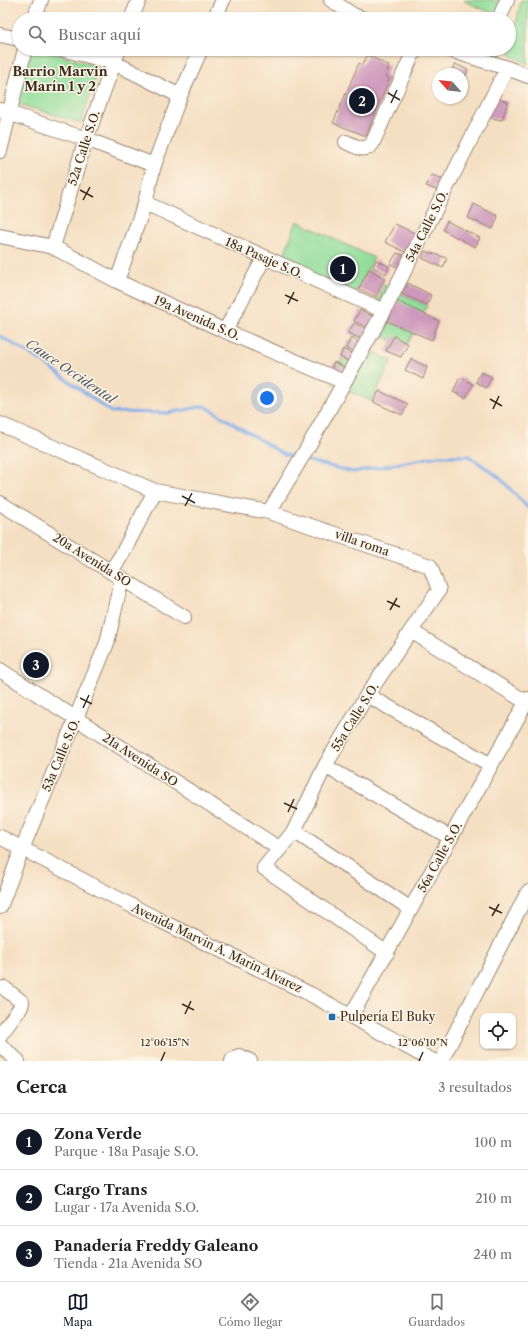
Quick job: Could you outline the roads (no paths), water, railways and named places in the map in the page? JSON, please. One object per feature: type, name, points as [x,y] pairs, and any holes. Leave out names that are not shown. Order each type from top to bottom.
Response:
[{"type":"street","points":[[37,12],[41,0]]},
{"type":"street","points":[[134,12],[139,0]]},
{"type":"street","points":[[217,12],[223,0]]},
{"type":"street","points":[[331,0],[349,12]]},
{"type":"street","points":[[502,12],[506,0]]},
{"type":"street","points":[[0,35],[12,38]]},
{"type":"street","points":[[0,151],[4,111],[23,56]]},
{"type":"street","points":[[89,56],[113,62],[180,96]]},
{"type":"street","name":"52a Calle S.O.","points":[[53,247],[86,139],[116,56]]},
{"type":"street","points":[[117,281],[145,203],[154,165],[180,96],[198,56]]},
{"type":"street","points":[[346,142],[362,150],[368,148],[372,144],[412,56]]},
{"type":"street","points":[[490,56],[507,68],[528,76]]},
{"type":"street","name":"54a Calle S.O.","points":[[344,382],[384,311],[507,68]]},
{"type":"street","points":[[4,111],[86,139],[154,165]]},
{"type":"street","name":"18a Pasaje S.O.","points":[[145,203],[384,311]]},
{"type":"street","name":"19a Avenida S.O.","points":[[0,236],[53,247],[117,281],[225,331],[344,382]]},
{"type":"street","points":[[225,331],[264,258]]},
{"type":"street","points":[[269,512],[344,382]]},
{"type":"street","name":"villa roma","points":[[0,424],[155,491],[269,512],[430,566],[439,590]]},
{"type":"street","points":[[117,574],[121,556],[155,491]]},
{"type":"street","name":"20a Avenida SO","points":[[0,503],[117,574],[184,617]]},
{"type":"street","name":"53a Calle S.O.","points":[[0,907],[22,849],[107,643],[117,574]]},
{"type":"street","name":"55a Calle S.O.","points":[[386,953],[264,868],[294,831],[325,766],[368,695],[439,590]]},
{"type":"street","points":[[411,631],[527,700]]},
{"type":"street","name":"21a Avenida SO","points":[[0,670],[280,849]]},
{"type":"street","points":[[368,695],[491,765]]},
{"type":"street","name":"56a Calle S.O.","points":[[351,1016],[527,700]]},
{"type":"street","points":[[325,766],[451,838]]},
{"type":"street","points":[[294,831],[411,910]]},
{"type":"street","name":"Avenida Marvin A. Marin Alvarez","points":[[0,837],[159,920],[310,994],[433,1061]]},
{"type":"street","points":[[441,1061],[528,892]]},
{"type":"street","points":[[0,1035],[22,1002],[4,988]]},
{"type":"street","points":[[0,1045],[18,1061]]},
{"type":"street","points":[[233,1060],[239,1056],[250,1061]]},
{"type":"waterway","name":"Cauce Occidental","points":[[0,336],[43,362],[111,412],[169,413],[205,406],[283,454],[296,458]]},
{"type":"waterway","name":"Cauce Occidental","points":[[305,460],[353,472],[438,456],[469,456],[500,478],[528,508]]},
{"type":"place","name":"Cargo Trans","points":[[362,101]]},
{"type":"place","name":"Zona Verde","points":[[343,269]]},
{"type":"place","name":"Panadería Freddy Galeano","points":[[36,665]]},
{"type":"place","name":"Pulpería El Buky","points":[[332,1017]]},
{"type":"district","name":"Barrio Marvin Marín 1 y 2","points":[[60,78]]}]
